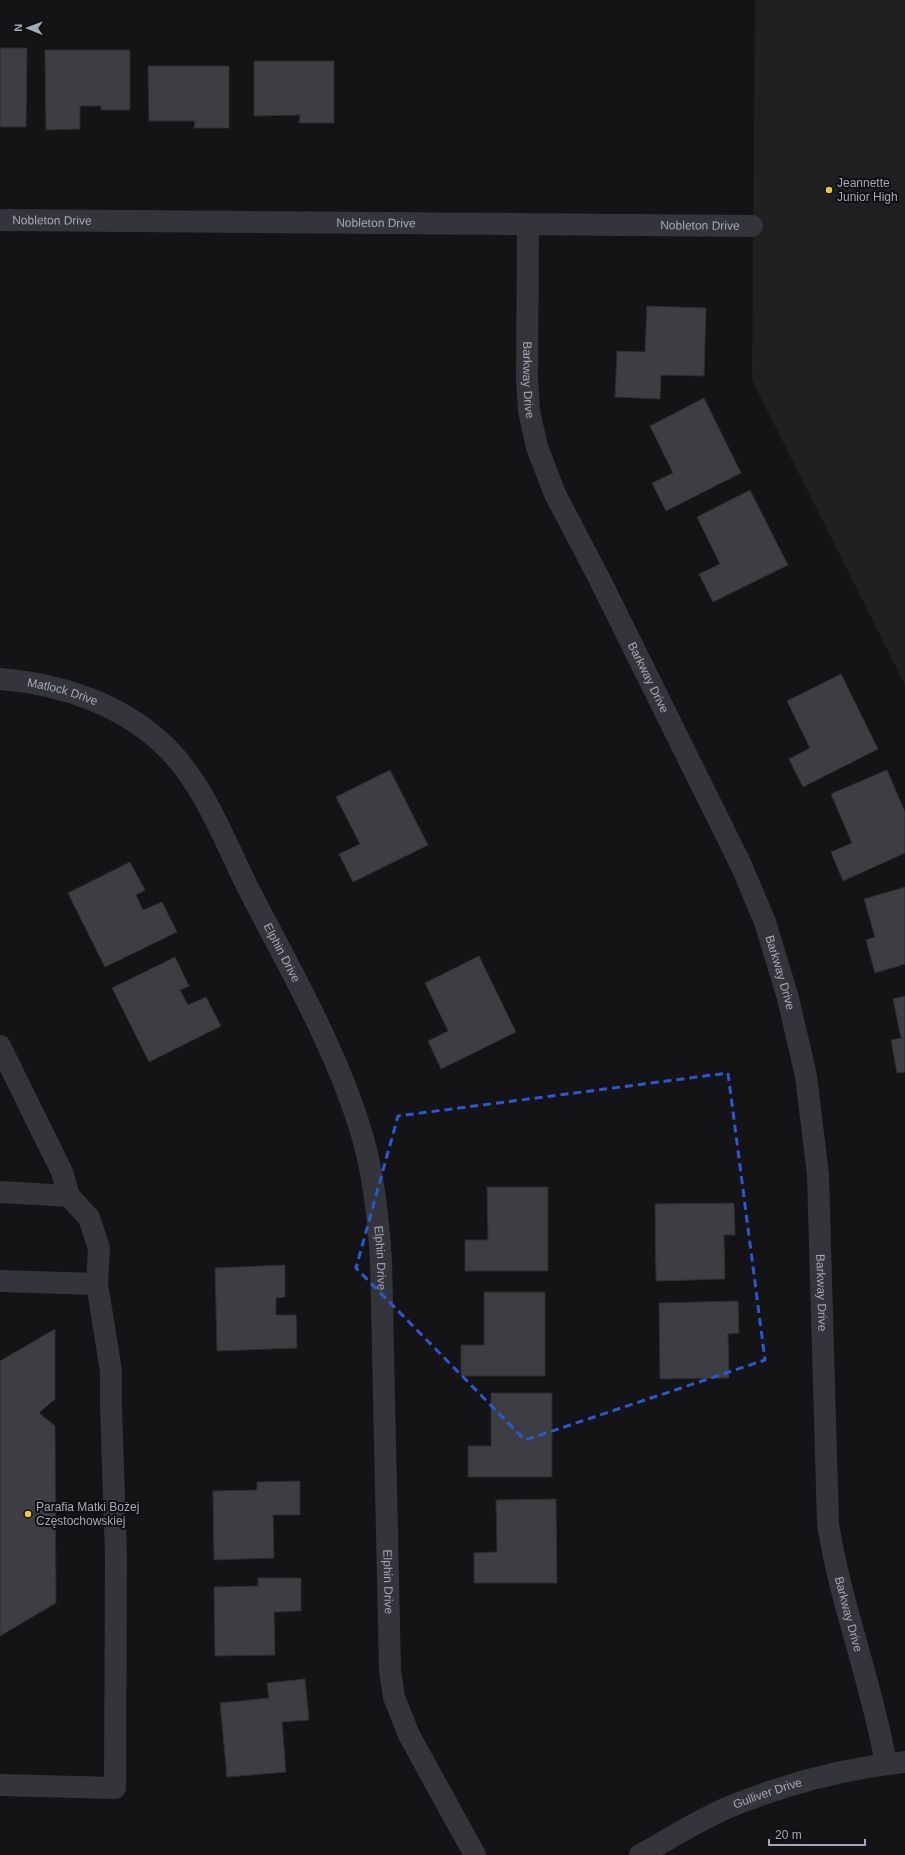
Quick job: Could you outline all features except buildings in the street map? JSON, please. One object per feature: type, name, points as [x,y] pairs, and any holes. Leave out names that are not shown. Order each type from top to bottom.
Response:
[{"type":"street","name":"Nobleton Drive","points":[[0,220],[752,226]]},
{"type":"street","name":"Barkway Drive","points":[[528,225],[527,380],[529,411],[537,447],[555,494],[599,578],[741,865],[765,922],[788,998],[806,1076],[818,1174],[828,1524],[835,1564],[874,1705],[895,1763]]},
{"type":"street","name":"Matlock Drive","points":[[0,679],[54,688],[88,697],[122,713]]},
{"type":"street","name":"Elphin Drive","points":[[122,713],[150,733],[170,751],[200,793],[321,1032],[348,1092],[363,1138],[372,1175],[381,1260],[390,1670],[394,1697],[409,1735],[475,1855]]},
{"type":"street","points":[[0,1046],[62,1172],[69,1196],[89,1218],[99,1248],[97,1284],[111,1371],[110,1406],[116,1557],[115,1788],[0,1784]]},
{"type":"street","points":[[0,1192],[69,1196]]},
{"type":"street","points":[[0,1281],[97,1284]]},
{"type":"street","name":"Gulliver Drive","points":[[640,1855],[733,1805],[788,1786],[848,1770],[895,1763]]},
{"type":"highlighted area","points":[[728,1073],[765,1360],[525,1440],[356,1268],[398,1116]]},
{"type":"shaded area","name":"Jeannette Junior High","points":[[755,0],[905,0],[905,685],[752,380]]},
{"type":"place","name":"Jeannette Junior High","points":[[829,190]]},
{"type":"place","name":"Parafia Matki Bożej Częstochowskiej","points":[[28,1514]]}]
